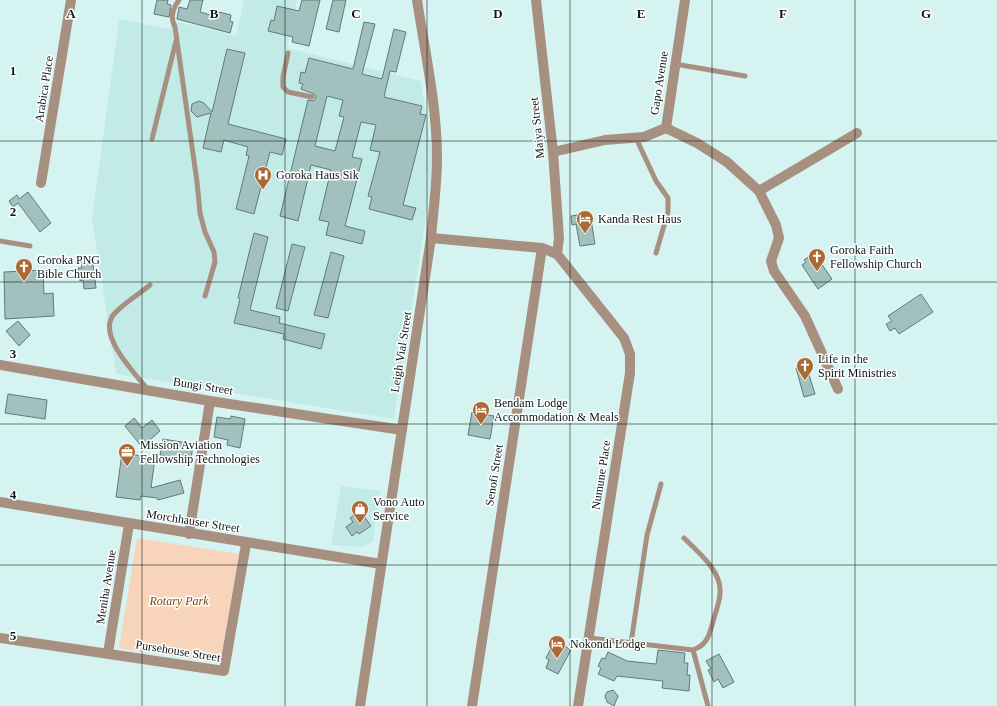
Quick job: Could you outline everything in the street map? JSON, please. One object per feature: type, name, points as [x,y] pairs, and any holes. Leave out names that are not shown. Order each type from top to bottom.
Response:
[{"type":"street","name":"Arabica Place","points":[[42,183],[71,0]]},
{"type":"street","name":"Leigh Vial Street","points":[[360,706],[431,238],[437,159],[436,127],[417,0]]},
{"type":"street","name":"Maiya Street","points":[[536,0],[554,152],[559,238],[557,254]]},
{"type":"street","name":"Gapo Avenue","points":[[554,152],[605,140],[644,138],[666,128],[685,0]]},
{"type":"street","points":[[666,128],[697,143],[727,162],[758,191],[776,225],[779,238],[772,261],[774,271],[805,316],[838,389]]},
{"type":"street","points":[[758,191],[857,133]]},
{"type":"street","name":"Numune Place","points":[[431,238],[542,248],[557,254],[624,338],[630,354],[630,373],[578,706]]},
{"type":"street","name":"Senofi Street","points":[[472,706],[542,248]]},
{"type":"street","name":"Bungi Street","points":[[0,365],[210,401],[402,430]]},
{"type":"street","points":[[189,534],[210,401]]},
{"type":"street","name":"Morchhauser Street","points":[[0,502],[246,544],[381,564]]},
{"type":"street","name":"Meniha Avenue","points":[[108,653],[129,524]]},
{"type":"street","name":"Pursehouse Street","points":[[0,638],[224,671],[246,544]]},
{"type":"lane","points":[[179,0],[172,15],[172,22],[175,27],[200,213],[214,252],[215,262],[205,296]]},
{"type":"lane","points":[[152,139],[176,38]]},
{"type":"lane","points":[[288,53],[283,77],[283,87],[288,92],[312,97]]},
{"type":"lane","points":[[675,64],[745,76]]},
{"type":"lane","points":[[636,138],[656,181],[668,198],[668,212],[656,253]]},
{"type":"lane","points":[[0,241],[30,246]]},
{"type":"lane","points":[[149,390],[121,356],[112,341],[110,325],[113,315],[150,285]]},
{"type":"lane","points":[[631,644],[648,535],[661,484]]},
{"type":"lane","points":[[589,638],[693,650],[703,646],[708,638],[720,593],[719,582],[707,562],[684,538]]},
{"type":"lane","points":[[693,650],[708,706]]},
{"type":"shaded area","name":"Goroka Haus Sik","points":[[244,0],[297,0],[287,48],[421,81],[433,161],[424,230],[394,419],[116,374],[92,219],[119,19],[169,29],[174,21],[236,36]]},
{"type":"shaded area","points":[[341,486],[380,491],[373,541],[362,547],[331,545]]},
{"type":"green space","name":"Rotary Park","points":[[137,538],[239,554],[220,663],[119,648]]},
{"type":"building","points":[[157,0],[168,0],[167,4],[171,5],[169,17],[154,14]]},
{"type":"building","points":[[190,0],[203,0],[200,12],[218,17],[219,12],[231,15],[230,21],[233,22],[230,33],[177,19],[179,7],[187,9]]},
{"type":"building","points":[[302,0],[320,0],[309,46],[292,42],[293,37],[268,31],[271,20],[274,21],[277,6],[299,11]]},
{"type":"building","points":[[333,0],[346,0],[339,32],[326,29]]},
{"type":"building","points":[[364,22],[375,24],[362,74],[382,79],[394,29],[406,32],[396,72],[390,71],[384,97],[422,106],[420,114],[426,115],[403,205],[416,208],[412,220],[369,209],[372,197],[368,196],[380,152],[370,150],[376,125],[361,122],[352,157],[362,159],[345,226],[365,231],[362,244],[326,235],[329,222],[319,220],[331,170],[311,165],[298,221],[280,216],[308,100],[314,101],[316,97],[314,94],[301,89],[303,84],[299,83],[301,72],[305,73],[309,58],[353,69]],"holes":[[[327,96],[343,100],[339,116],[344,117],[335,151],[315,146]]]},
{"type":"building","points":[[227,49],[245,53],[228,124],[286,139],[282,155],[270,152],[254,214],[236,209],[249,156],[246,155],[248,147],[224,140],[221,152],[203,148],[211,113],[197,117],[191,111],[192,104],[199,101],[204,103],[212,112]]},
{"type":"building","points":[[28,192],[51,223],[40,232],[18,203],[13,207],[9,201],[17,195],[19,199]]},
{"type":"building","name":"Kanda Rest Haus","points":[[590,213],[595,244],[580,246],[576,224],[572,225],[571,216]]},
{"type":"building","points":[[254,233],[268,237],[250,310],[280,317],[279,323],[325,334],[321,349],[283,339],[284,334],[234,323],[240,299],[238,298]]},
{"type":"building","points":[[292,244],[305,247],[288,311],[276,308]]},
{"type":"building","points":[[331,252],[344,256],[328,318],[314,315]]},
{"type":"building","points":[[92,256],[96,288],[84,289],[83,280],[80,281],[78,268],[82,268],[80,258]]},
{"type":"building","name":"Goroka Faith Fellowship Church","points":[[810,256],[812,258],[816,256],[832,279],[818,289],[802,265],[806,262],[804,260]]},
{"type":"building","points":[[43,270],[44,294],[53,293],[54,316],[5,319],[4,272]]},
{"type":"building","points":[[921,294],[933,312],[899,334],[895,328],[890,331],[886,324],[892,321],[888,316]]},
{"type":"building","points":[[18,321],[30,335],[19,346],[6,331]]},
{"type":"building","name":"Life in the Spirit Ministries","points":[[806,365],[815,394],[804,397],[796,368]]},
{"type":"building","points":[[8,394],[47,400],[45,419],[5,413]]},
{"type":"building","name":"Bendam Lodge Accommodation & Meals","points":[[472,412],[494,416],[490,439],[468,435]]},
{"type":"building","points":[[231,416],[245,419],[240,448],[227,445],[228,440],[214,437],[217,417],[230,419]]},
{"type":"building","points":[[134,418],[142,428],[152,420],[160,431],[142,447],[125,426]]},
{"type":"building","points":[[163,439],[193,444],[191,460],[160,455]]},
{"type":"building","points":[[122,453],[155,458],[151,488],[180,480],[184,493],[158,500],[157,498],[141,496],[140,500],[116,497]]},
{"type":"building","name":"Vono Auto Service","points":[[360,511],[371,526],[359,534],[357,532],[352,536],[346,527],[353,522],[350,518]]},
{"type":"building","name":"Nokondi Lodge","points":[[553,644],[559,647],[561,644],[571,650],[558,674],[546,668],[549,660],[546,658]]},
{"type":"building","points":[[658,650],[685,653],[684,663],[688,663],[687,675],[690,675],[689,691],[662,688],[663,681],[617,676],[614,681],[598,674],[601,668],[598,666],[602,658],[605,659],[608,652],[627,661],[656,664]]},
{"type":"building","points":[[719,654],[734,682],[723,688],[718,679],[714,682],[708,670],[711,669],[706,661]]},
{"type":"building","points":[[613,690],[618,696],[614,706],[607,702],[605,696],[607,692]]},
{"type":"place","name":"Goroka Haus Sik","points":[[263,190]]},
{"type":"place","name":"Kanda Rest Haus","points":[[585,234]]},
{"type":"place","name":"Goroka Faith Fellowship Church","points":[[817,272]]},
{"type":"place","name":"Goroka PNG Bible Church","points":[[24,282]]},
{"type":"place","name":"Life in the Spirit Ministries","points":[[805,381]]},
{"type":"place","name":"Bendam Lodge Accommodation & Meals","points":[[481,425]]},
{"type":"place","name":"Mission Aviation Fellowship Technologies","points":[[127,467]]},
{"type":"place","name":"Vono Auto Service","points":[[360,524]]},
{"type":"place","name":"Nokondi Lodge","points":[[557,659]]}]
